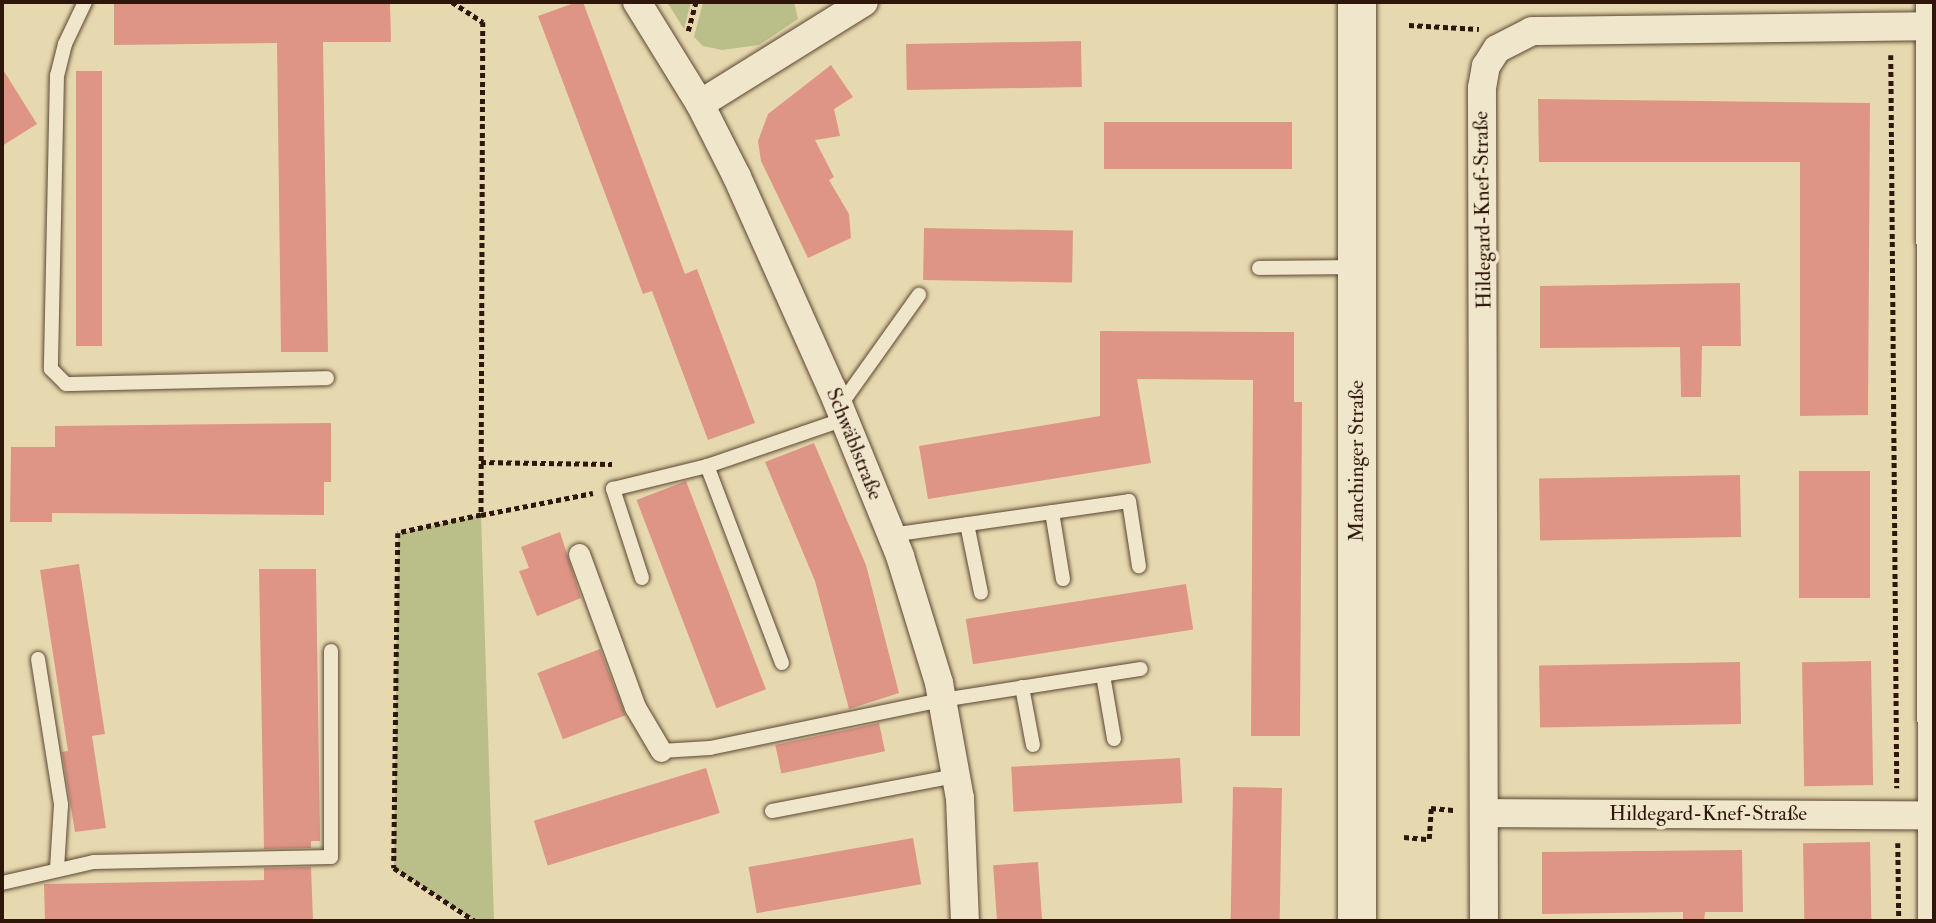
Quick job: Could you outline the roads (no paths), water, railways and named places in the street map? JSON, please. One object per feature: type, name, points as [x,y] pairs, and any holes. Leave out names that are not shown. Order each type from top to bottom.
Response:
[{"type":"main road","name":"Manchinger Straße","points":[[1356,921],[1357,2]]},
{"type":"street","name":"Schwäblstraße","points":[[637,2],[700,104],[842,413],[891,535],[942,700],[956,776],[965,921]]},
{"type":"street","points":[[700,104],[864,2]]},
{"type":"street","points":[[1930,14],[1931,921]]},
{"type":"street","name":"Hildegard-Knef-Straße","points":[[1484,921],[1482,88],[1486,66],[1497,49],[1532,31],[1890,27],[1930,14]]},
{"type":"street","points":[[579,554],[635,707],[661,751]]},
{"type":"street","name":"Hildegard-Knef-Straße","points":[[1485,813],[1930,815]]},
{"type":"lane","points":[[85,2],[57,75],[51,369],[66,384],[327,378]]},
{"type":"lane","points":[[1259,268],[1358,267]]},
{"type":"lane","points":[[642,578],[612,489],[707,466],[842,413],[919,295]]},
{"type":"lane","points":[[707,466],[782,663]]},
{"type":"lane","points":[[891,535],[1129,501],[1139,566]]},
{"type":"lane","points":[[1052,512],[1063,579]]},
{"type":"lane","points":[[967,524],[981,593]]},
{"type":"lane","points":[[2,883],[94,862],[331,857],[331,650]]},
{"type":"lane","points":[[38,659],[61,805],[57,869]]},
{"type":"lane","points":[[661,751],[710,748],[942,700],[1142,669]]},
{"type":"lane","points":[[1103,675],[1114,739]]},
{"type":"lane","points":[[1022,687],[1033,745]]},
{"type":"lane","points":[[772,811],[956,776]]}]
